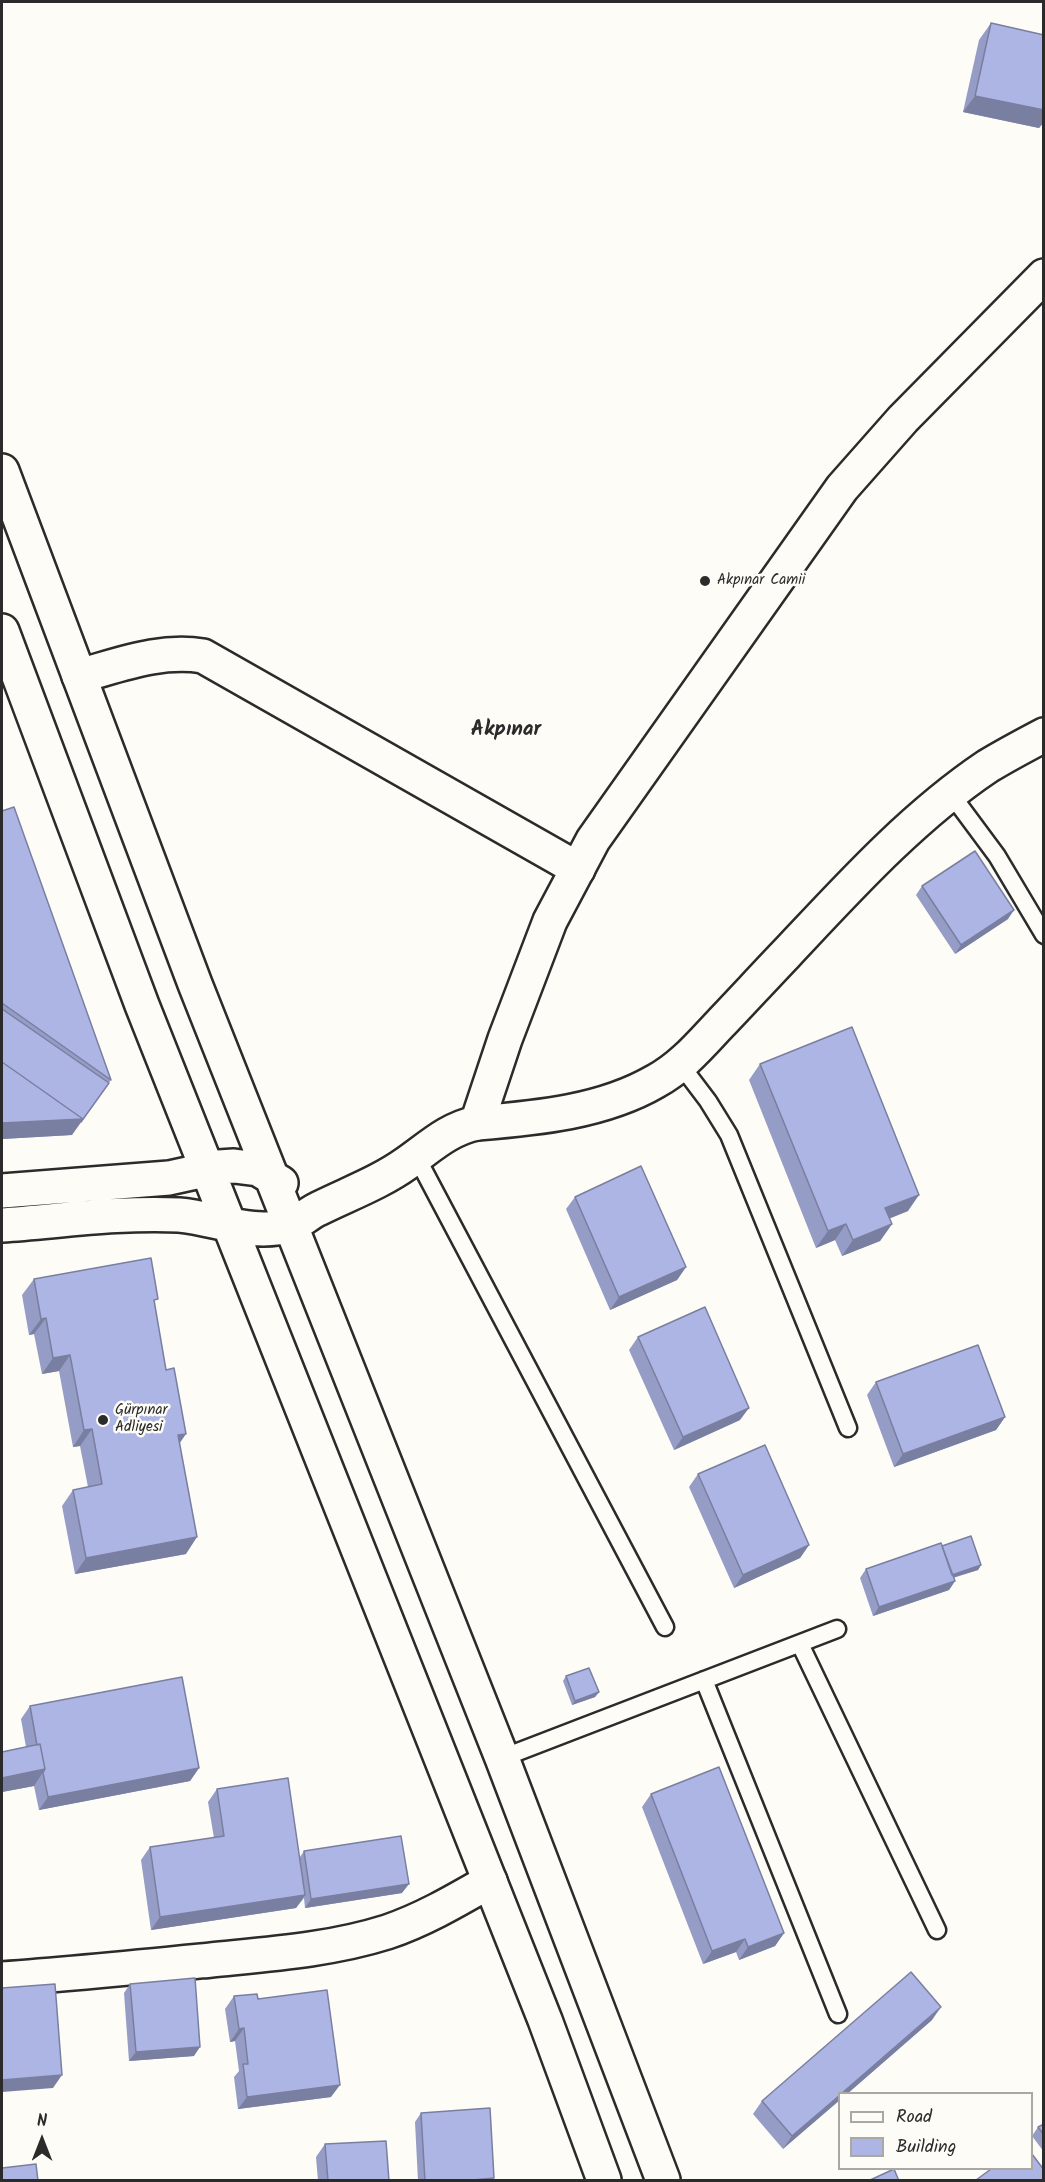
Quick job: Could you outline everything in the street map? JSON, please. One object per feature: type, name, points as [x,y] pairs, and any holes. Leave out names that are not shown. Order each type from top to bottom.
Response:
[{"type":"street","points":[[477,1123],[505,1039],[550,921],[593,840],[842,489],[903,419],[1044,276]]},
{"type":"street","points":[[2,471],[195,984],[502,1758],[663,2181]]},
{"type":"street","points":[[2,632],[138,994],[545,2020],[604,2181]]},
{"type":"street","points":[[79,676],[160,654],[183,652],[203,656],[578,869]]},
{"type":"street","points":[[2,1225],[179,1215],[230,1226],[269,1228],[290,1225],[326,1205],[370,1186],[448,1132],[477,1123],[534,1117],[626,1096],[658,1081],[680,1064],[900,838],[951,794],[989,766],[1044,735]]},
{"type":"street","points":[[2,1191],[169,1178],[219,1167],[249,1167],[271,1176],[294,1191],[306,1193],[334,1192],[370,1186]]},
{"type":"street","points":[[2,1979],[280,1953],[357,1941],[390,1931],[425,1916],[490,1881]]},
{"type":"lane","points":[[951,794],[997,856],[1044,935]]},
{"type":"lane","points":[[680,1064],[708,1101],[729,1135],[848,1428]]},
{"type":"lane","points":[[416,1156],[665,1627]]},
{"type":"lane","points":[[502,1758],[837,1629]]},
{"type":"lane","points":[[800,1644],[937,1930]]},
{"type":"lane","points":[[704,1680],[838,2014]]},
{"type":"building","points":[[991,23],[1044,35],[1044,110],[975,96]]},
{"type":"building","points":[[14,807],[111,1080],[2,1003],[2,811]]},
{"type":"building","points":[[975,851],[1014,910],[961,945],[922,886]]},
{"type":"building","points":[[2,1009],[109,1083],[81,1122],[83,1119],[2,1062]]},
{"type":"building","points":[[852,1027],[919,1195],[885,1208],[892,1224],[853,1240],[846,1224],[828,1231],[760,1064]]},
{"type":"building","points":[[2,1062],[83,1119],[2,1123]]},
{"type":"building","points":[[641,1166],[686,1267],[619,1297],[575,1197]]},
{"type":"building","points":[[151,1258],[158,1299],[154,1300],[166,1370],[174,1368],[186,1434],[178,1435],[197,1537],[86,1558],[73,1490],[102,1484],[92,1429],[84,1430],[70,1355],[53,1358],[46,1318],[41,1319],[34,1279]]},
{"type":"building","points":[[705,1307],[749,1408],[683,1437],[638,1337]]},
{"type":"building","points":[[978,1345],[1005,1417],[903,1454],[876,1382]]},
{"type":"building","points":[[765,1445],[809,1545],[743,1575],[698,1474]]},
{"type":"building","points":[[971,1536],[981,1565],[952,1575],[942,1546]]},
{"type":"building","points":[[941,1543],[955,1581],[879,1607],[866,1569]]},
{"type":"building","points":[[589,1668],[599,1692],[575,1701],[566,1676]]},
{"type":"building","points":[[182,1677],[199,1768],[48,1797],[43,1773],[45,1769],[40,1744],[37,1745],[30,1706]]},
{"type":"building","points":[[40,1744],[45,1769],[2,1778],[2,1752]]},
{"type":"building","points":[[719,1767],[784,1933],[748,1947],[745,1939],[712,1951],[651,1794]]},
{"type":"building","points":[[288,1778],[305,1895],[160,1917],[150,1847],[224,1836],[217,1789]]},
{"type":"building","points":[[401,1836],[409,1884],[311,1899],[304,1851]]},
{"type":"building","points":[[911,1972],[941,2007],[843,2092],[838,2092],[838,2096],[792,2136],[762,2101]]},
{"type":"building","points":[[195,1978],[200,2047],[136,2052],[130,1984]]},
{"type":"building","points":[[55,1984],[62,2075],[2,2080],[2,1988]]},
{"type":"building","points":[[327,1990],[340,2085],[247,2097],[243,2064],[248,2064],[244,2028],[239,2029],[234,1996],[257,1994],[258,1999]]},
{"type":"building","points":[[490,2108],[494,2178],[425,2181],[421,2113]]},
{"type":"building","points":[[1044,2124],[1044,2135],[1038,2127]]},
{"type":"building","points":[[386,2141],[389,2181],[328,2181],[325,2144]]},
{"type":"building","points":[[1033,2155],[1044,2170],[1044,2181],[976,2180],[990,2170],[1033,2170]]},
{"type":"building","points":[[36,2164],[38,2181],[2,2181],[2,2168]]},
{"type":"building","points":[[894,2170],[899,2181],[868,2181]]},
{"type":"place","name":"Akpınar Camii","points":[[705,581]]},
{"type":"place","name":"Gürpınar Adliyesi","points":[[103,1420]]},
{"type":"district","name":"Akpınar","points":[[506,731]]}]
